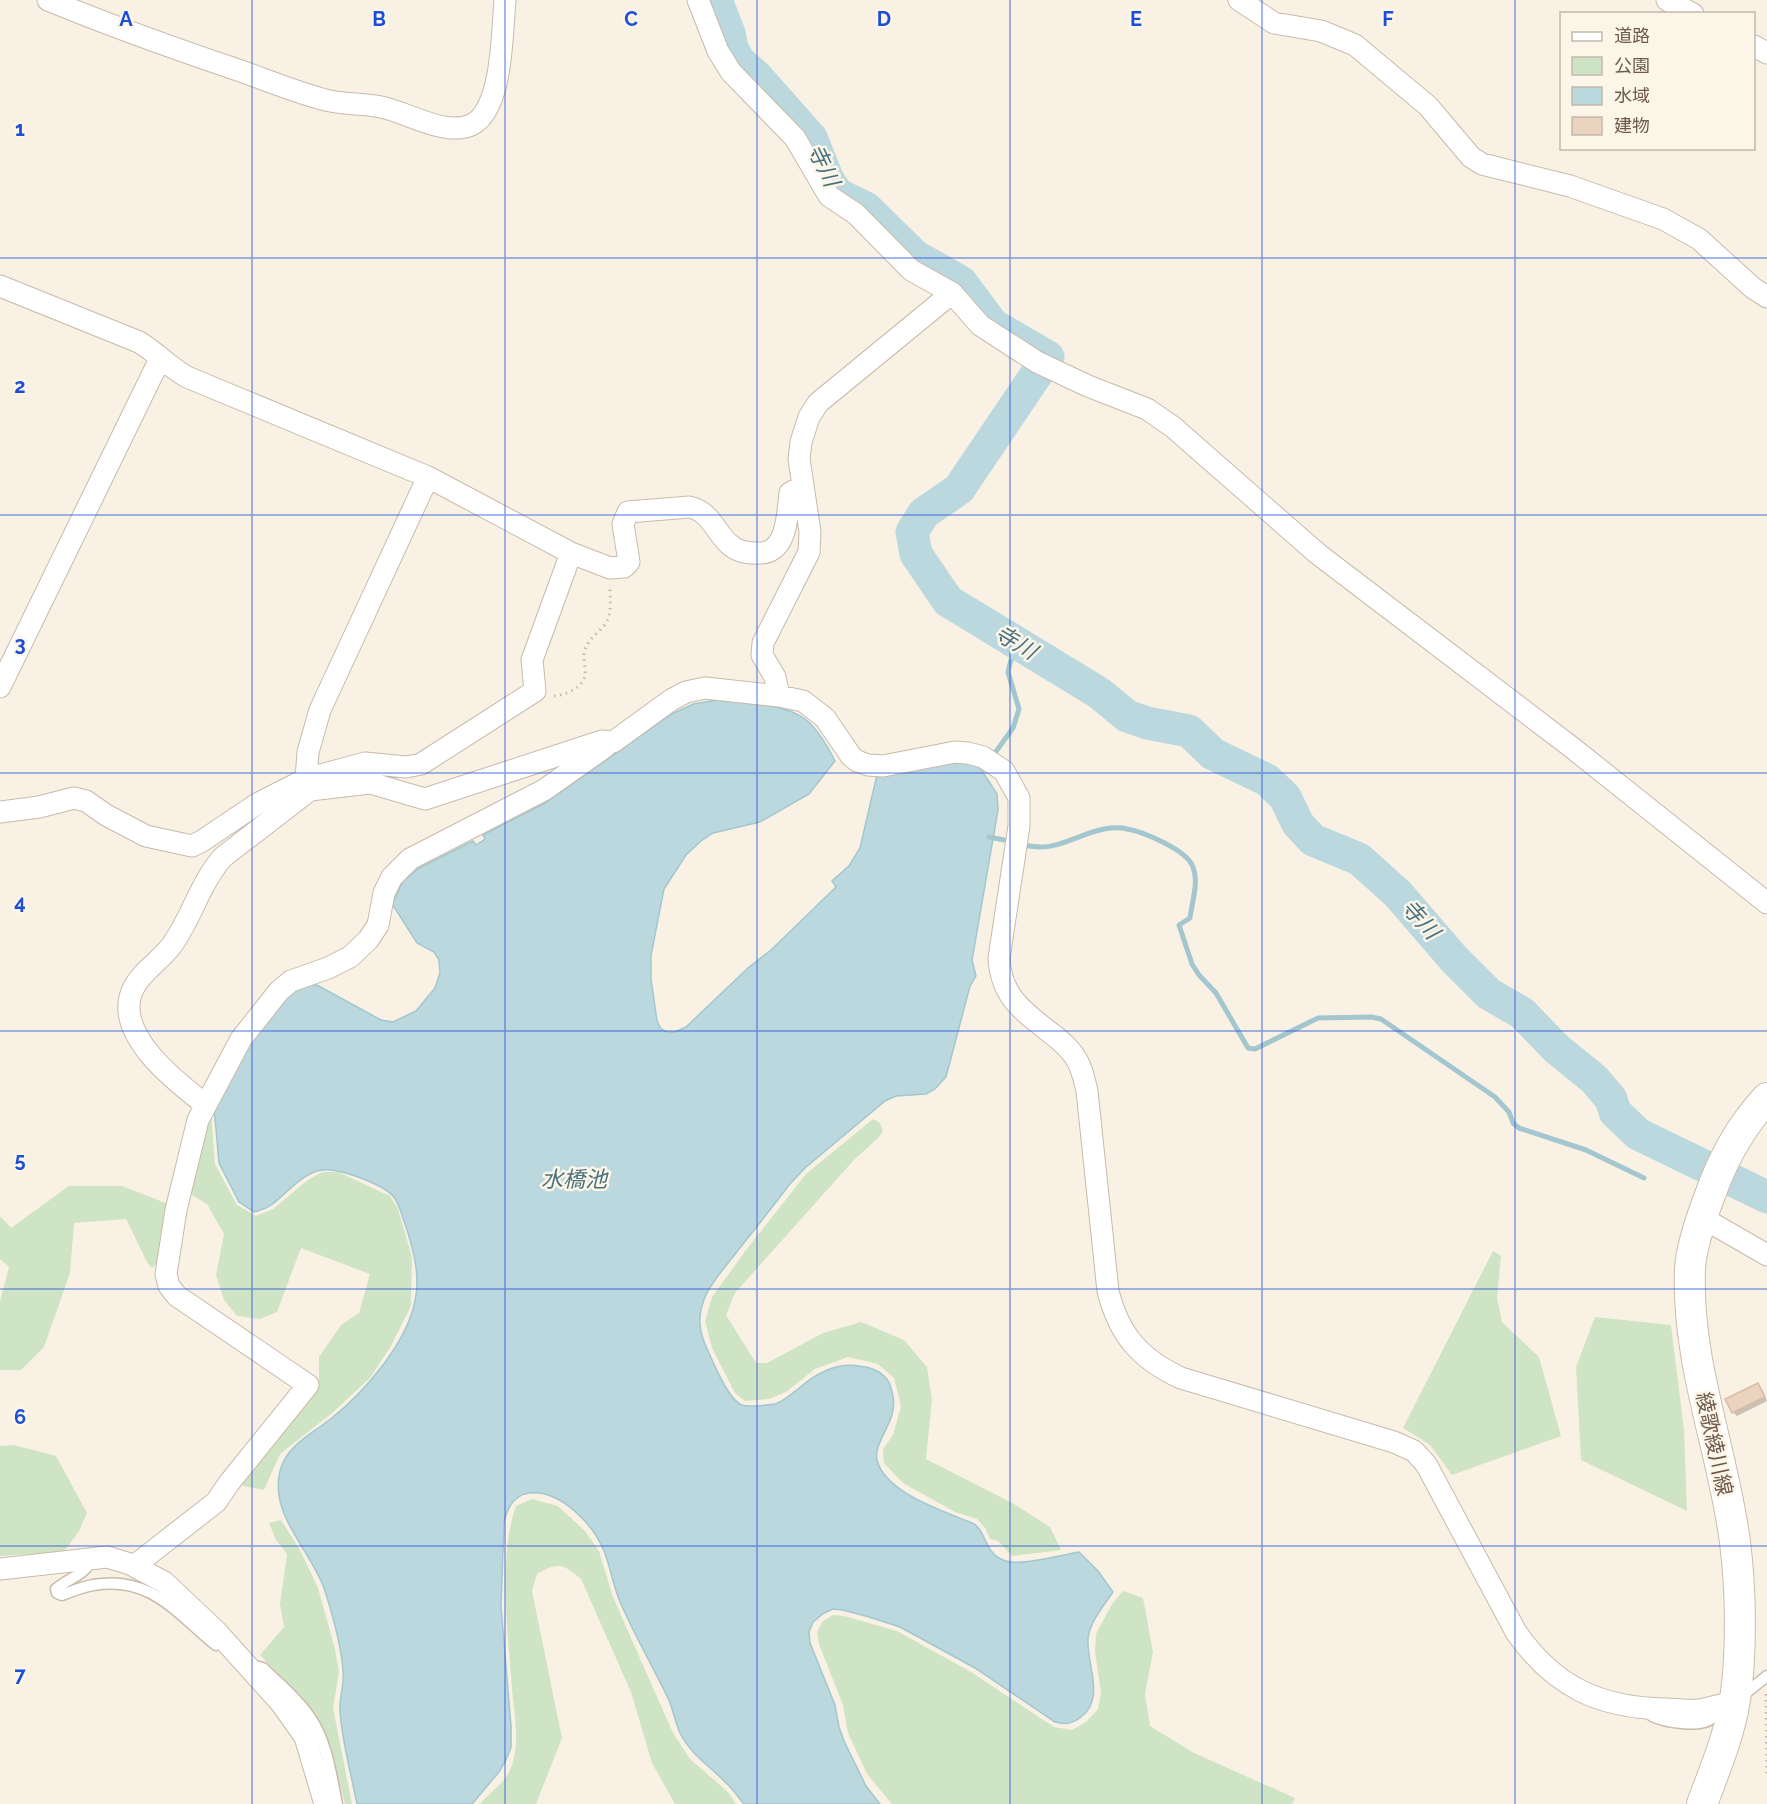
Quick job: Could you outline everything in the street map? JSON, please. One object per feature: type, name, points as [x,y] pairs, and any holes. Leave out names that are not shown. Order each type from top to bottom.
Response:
[{"type":"main road","name":"綾歌綾川線","points":[[1702,1804],[1741,1697],[1735,1542],[1695,1357],[1690,1267],[1701,1217],[1729,1148],[1767,1098]]},
{"type":"street","points":[[48,0],[110,26],[324,100],[382,107],[445,128],[461,128],[473,124],[484,115],[493,95],[500,61],[505,0]]},
{"type":"street","points":[[698,0],[718,51],[731,72],[795,138],[829,196],[855,214],[911,270],[952,293],[980,326],[1042,364],[1088,386],[1147,409],[1173,427],[1318,554],[1570,746],[1767,903]]},
{"type":"street","points":[[1239,0],[1274,23],[1321,31],[1355,45],[1428,106],[1471,157],[1482,164],[1570,186],[1663,219],[1699,239],[1753,288],[1767,297]]},
{"type":"street","points":[[1667,0],[1689,12]]},
{"type":"street","points":[[0,286],[139,342],[187,377],[428,477],[571,553],[609,568],[624,567],[629,562],[623,524],[628,512],[689,507],[698,509],[707,516],[730,545],[743,552],[761,554],[774,549],[784,538],[790,493],[803,486]]},
{"type":"street","points":[[779,696],[774,677],[762,655],[764,643],[808,552],[810,532],[799,459],[801,442],[809,417],[818,403],[952,293]]},
{"type":"street","points":[[0,687],[156,367],[162,359]]},
{"type":"street","points":[[308,785],[308,752],[320,710],[428,477]]},
{"type":"street","points":[[0,812],[39,807],[74,798],[86,801],[106,815],[146,836],[192,846],[257,804],[365,763],[406,766],[421,764],[535,691],[532,660],[571,553]]},
{"type":"street","points":[[134,1566],[216,1502],[308,1385],[177,1296],[169,1286],[166,1274],[176,1210],[198,1120],[241,1039],[279,991],[291,981],[328,968],[350,957],[368,940],[378,925],[384,892],[392,877],[411,859],[544,790],[671,700],[686,692],[705,688],[803,700],[825,718],[851,756],[868,765],[883,766],[955,752],[968,753],[989,761],[1004,771],[1018,798],[1019,826],[999,957],[1000,969],[1010,996],[1021,1009],[1074,1055],[1083,1072],[1087,1091],[1108,1291],[1113,1310],[1131,1342],[1154,1364],[1181,1378],[1394,1442],[1414,1451],[1426,1464],[1516,1632],[1527,1648],[1541,1663],[1590,1697],[1642,1709],[1699,1710],[1741,1697]]},
{"type":"street","points":[[206,1105],[163,1071],[134,1030],[129,1013],[129,1000],[133,987],[172,944],[212,870],[223,857],[308,785],[370,783],[425,800],[602,741],[613,742]]},
{"type":"street","points":[[1701,1217],[1767,1255]]},
{"type":"street","points":[[0,1569],[107,1557],[134,1566],[164,1582],[216,1631],[281,1703],[305,1737],[325,1804]]},
{"type":"lane","points":[[92,1558],[87,1569],[62,1584],[56,1589],[57,1593],[62,1595],[93,1585],[118,1584],[140,1587],[159,1596],[228,1654],[263,1668],[308,1715],[318,1732],[329,1764],[337,1804]]},
{"type":"lane","points":[[1741,1697],[1766,1677]]},
{"type":"lane","points":[[1642,1709],[1655,1718],[1695,1725],[1712,1719]]},
{"type":"path","points":[[535,691],[553,696],[564,695],[584,680],[584,654],[588,644],[606,622],[610,606],[609,568]]},
{"type":"path","points":[[1766,1677],[1767,1776]]},
{"type":"green space","points":[[211,1112],[215,1164],[237,1205],[256,1216],[273,1209],[309,1179],[323,1172],[338,1172],[390,1196],[398,1209],[412,1257],[411,1306],[391,1346],[370,1378],[332,1413],[280,1454],[264,1490],[243,1486],[241,1478],[319,1380],[319,1357],[341,1325],[359,1313],[370,1274],[301,1248],[277,1312],[260,1319],[237,1316],[224,1300],[216,1275],[224,1234],[207,1204],[190,1194]]},
{"type":"green space","points":[[873,1119],[880,1123],[883,1131],[878,1138],[853,1161],[735,1293],[726,1315],[756,1363],[767,1363],[823,1333],[861,1322],[904,1340],[927,1367],[932,1400],[926,1459],[1014,1504],[1050,1527],[1061,1550],[1012,1556],[998,1541],[990,1539],[985,1528],[977,1519],[955,1512],[903,1483],[884,1463],[883,1449],[893,1435],[901,1406],[894,1378],[878,1364],[848,1357],[815,1369],[786,1392],[769,1399],[745,1401],[735,1393],[712,1348],[705,1321],[712,1297],[806,1174]]},
{"type":"green space","points":[[69,1186],[122,1186],[168,1204],[160,1261],[152,1268],[147,1262],[126,1219],[74,1223],[70,1273],[44,1347],[21,1370],[0,1370],[0,1301],[9,1267],[0,1259],[0,1216],[11,1228]]},
{"type":"green space","points":[[1493,1251],[1501,1256],[1497,1298],[1502,1322],[1539,1357],[1561,1436],[1452,1475],[1430,1445],[1403,1428]]},
{"type":"green space","points":[[1595,1317],[1671,1325],[1684,1430],[1687,1511],[1581,1460],[1576,1367]]},
{"type":"green space","points":[[14,1445],[56,1456],[87,1513],[79,1531],[64,1552],[0,1556],[0,1446]]},
{"type":"green space","points":[[532,1499],[558,1506],[585,1531],[599,1551],[613,1597],[673,1733],[690,1759],[728,1792],[736,1804],[675,1804],[652,1763],[631,1692],[581,1579],[564,1567],[555,1566],[537,1574],[532,1591],[562,1738],[536,1804],[480,1804],[508,1774],[515,1754],[516,1732],[506,1595],[507,1548],[516,1506]]},
{"type":"green space","points":[[281,1520],[300,1550],[318,1588],[335,1649],[339,1672],[333,1708],[352,1804],[345,1804],[325,1732],[314,1712],[260,1655],[284,1627],[280,1604],[287,1554],[276,1540],[269,1523]]},
{"type":"green space","points":[[1123,1591],[1143,1598],[1153,1652],[1145,1694],[1150,1726],[1194,1753],[1295,1798],[1292,1804],[892,1804],[867,1774],[848,1733],[843,1705],[819,1644],[817,1632],[822,1622],[833,1615],[844,1616],[897,1631],[971,1672],[1054,1727],[1072,1730],[1086,1722],[1098,1709],[1101,1693],[1095,1652],[1096,1634],[1112,1604]]},
{"type":"water","name":"水橋池","points":[[717,700],[775,707],[796,714],[814,728],[835,761],[809,794],[760,822],[713,833],[701,841],[686,855],[664,889],[651,955],[651,979],[657,1021],[661,1029],[667,1032],[675,1032],[686,1027],[836,887],[832,881],[849,866],[860,848],[877,775],[944,762],[977,763],[997,794],[998,810],[972,960],[976,976],[970,986],[946,1077],[935,1089],[926,1094],[896,1096],[885,1101],[805,1168],[789,1185],[707,1293],[700,1316],[704,1341],[728,1391],[736,1401],[744,1406],[778,1403],[826,1370],[850,1365],[878,1372],[888,1380],[893,1396],[892,1414],[877,1453],[882,1472],[891,1482],[917,1499],[977,1526],[992,1552],[1003,1560],[1029,1561],[1079,1552],[1098,1571],[1113,1592],[1094,1620],[1089,1632],[1088,1648],[1094,1691],[1092,1701],[1088,1710],[1075,1721],[1066,1724],[1055,1722],[975,1668],[900,1627],[833,1609],[813,1622],[809,1632],[810,1643],[835,1705],[844,1741],[866,1786],[880,1804],[744,1804],[729,1785],[684,1741],[668,1698],[621,1604],[604,1551],[592,1530],[574,1510],[563,1502],[541,1493],[529,1493],[512,1503],[504,1522],[501,1606],[511,1726],[511,1747],[506,1760],[472,1804],[357,1804],[341,1723],[343,1675],[336,1630],[319,1576],[286,1518],[278,1487],[280,1471],[288,1454],[357,1395],[391,1354],[400,1339],[408,1324],[416,1298],[417,1276],[414,1254],[400,1208],[393,1196],[370,1182],[349,1174],[330,1170],[315,1172],[302,1179],[269,1206],[254,1212],[239,1202],[219,1163],[214,1107],[245,1046],[295,985],[317,985],[381,1020],[393,1022],[416,1011],[435,988],[440,973],[439,960],[434,952],[417,943],[389,899],[395,900],[402,882],[419,868],[473,841],[476,845],[485,839],[483,835],[545,803],[670,715],[693,704]]},
{"type":"building","points":[[1758,1383],[1765,1397],[1732,1413],[1725,1399]]},
{"type":"waterway","name":"寺川","points":[[716,0],[729,33],[732,48],[739,61],[756,76],[811,138],[828,180],[837,194],[866,208],[915,256],[961,282],[993,325],[1048,357],[959,489],[924,513],[912,532],[916,554],[948,601],[1099,693],[1127,716],[1147,723],[1189,731],[1213,754],[1267,780],[1285,797],[1298,824],[1313,840],[1359,859],[1398,894],[1454,959],[1489,994],[1522,1013],[1557,1049],[1594,1079],[1611,1099],[1615,1112],[1638,1134],[1704,1166]]},
{"type":"waterway","points":[[992,757],[1013,728],[1019,709],[1008,672],[1011,660],[1022,646]]},
{"type":"waterway","points":[[1023,845],[1049,846],[1096,831],[1121,828],[1154,838],[1183,854],[1195,873],[1190,918],[1179,925],[1192,964],[1216,993],[1248,1048],[1255,1049],[1318,1018],[1371,1017],[1381,1019],[1495,1097],[1509,1112],[1513,1123],[1519,1128],[1586,1150],[1644,1178]]},
{"type":"waterway","points":[[989,837],[1004,840]]},
{"type":"waterway","name":"寺川","points":[[1734,1181],[1767,1197]]}]
